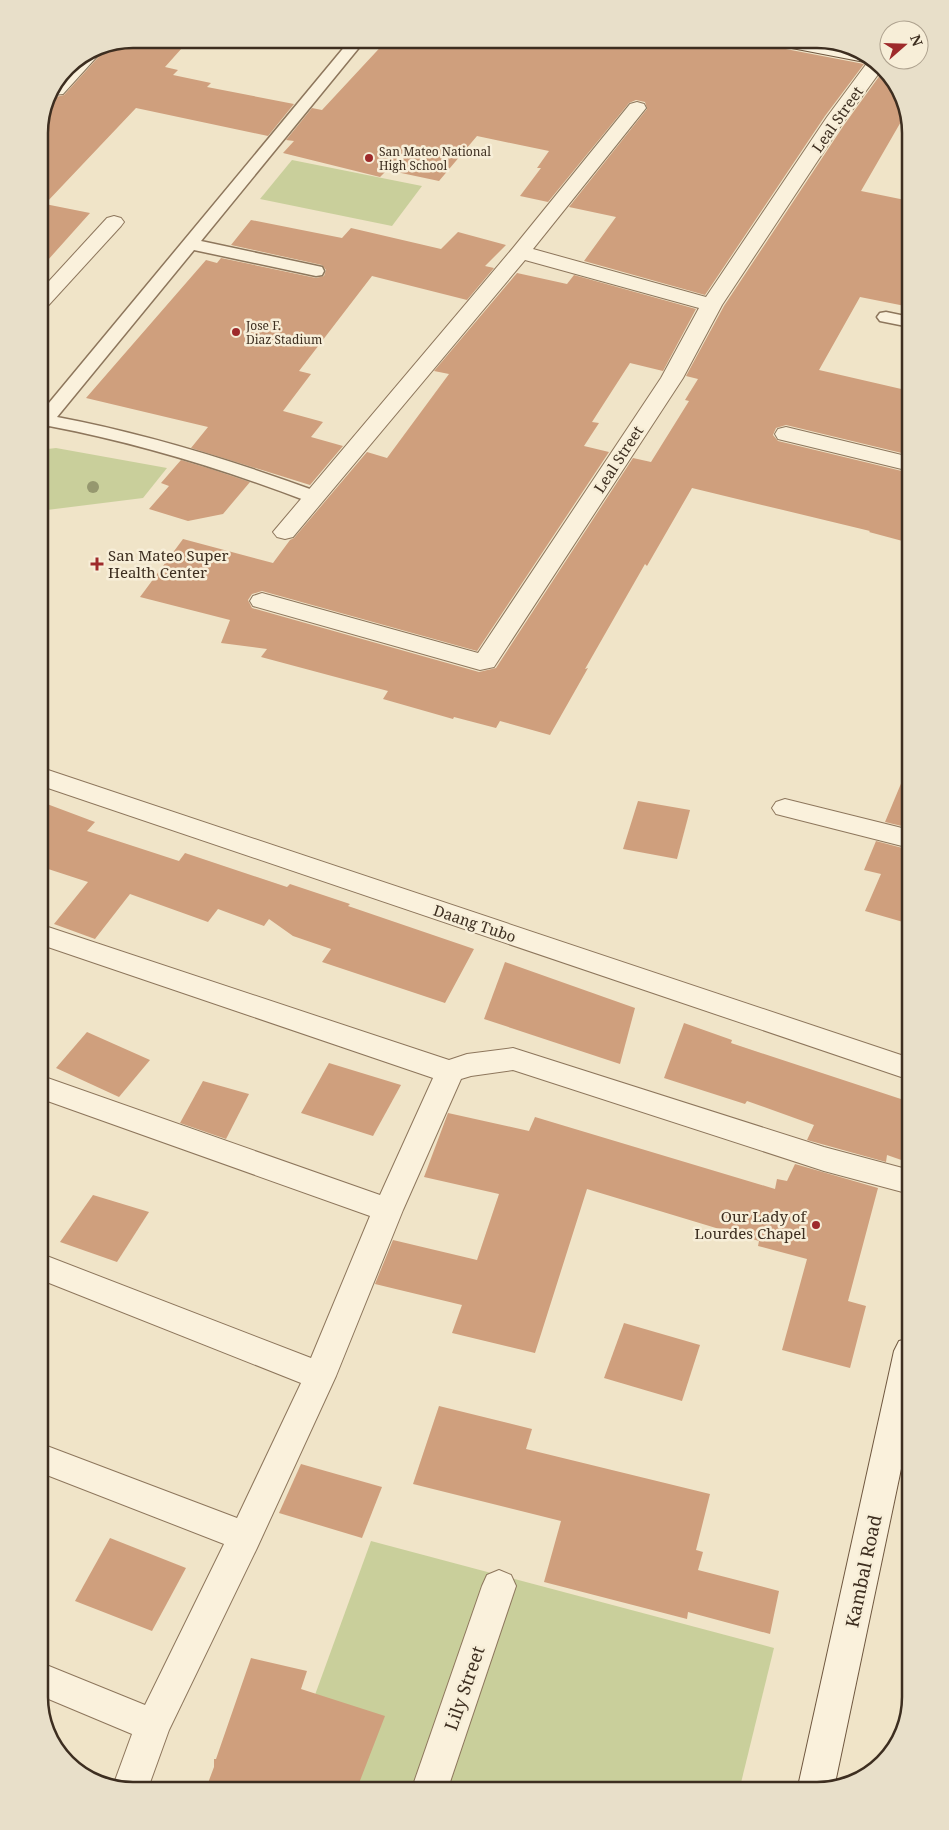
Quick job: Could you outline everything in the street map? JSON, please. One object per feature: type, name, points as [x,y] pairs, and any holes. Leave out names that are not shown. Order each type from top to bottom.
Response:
[{"type":"street","points":[[820,48],[845,52]]},
{"type":"street","name":"Leal Street","points":[[262,601],[480,662],[485,660],[672,378],[711,304],[834,121],[872,69]]},
{"type":"street","points":[[285,532],[520,252],[637,108]]},
{"type":"street","points":[[48,294],[114,222]]},
{"type":"street","points":[[520,252],[711,304]]},
{"type":"street","points":[[786,434],[902,462]]},
{"type":"street","name":"Daang Tubo","points":[[48,779],[902,1066]]},
{"type":"street","points":[[785,808],[902,837]]},
{"type":"street","points":[[48,937],[450,1072],[467,1065],[513,1060],[824,1158],[902,1180]]},
{"type":"street","points":[[132,1782],[153,1726],[245,1537],[320,1376],[388,1210],[450,1072]]},
{"type":"street","points":[[48,1089],[388,1210]]},
{"type":"street","points":[[48,1270],[320,1376]]},
{"type":"street","name":"Kambal Road","points":[[817,1782],[902,1388]]},
{"type":"street","points":[[48,1460],[245,1537]]},
{"type":"street","name":"Lily Street","points":[[432,1782],[499,1586]]},
{"type":"street","points":[[48,1682],[153,1726]]},
{"type":"lane","points":[[48,417],[352,48]]},
{"type":"lane","points":[[191,244],[316,271]]},
{"type":"lane","points":[[886,317],[902,320]]},
{"type":"lane","points":[[48,425],[104,432],[169,448],[247,472],[314,497]]},
{"type":"green space","points":[[292,160],[422,186],[392,226],[260,199]]},
{"type":"green space","points":[[56,448],[167,468],[143,498],[48,510],[48,449]]},
{"type":"green space","points":[[371,1541],[774,1648],[741,1782],[283,1782]]},
{"type":"building","points":[[182,48],[165,67],[178,70],[173,75],[211,83],[207,87],[294,104],[268,136],[136,108],[48,201],[48,127],[50,111],[55,98],[64,95],[102,53],[116,49]]},
{"type":"building","points":[[380,48],[781,48],[864,64],[825,116],[705,295],[584,261],[616,217],[569,207],[647,109],[645,102],[636,100],[629,103],[548,202],[520,196],[541,168],[537,168],[549,151],[477,136],[439,181],[387,170],[380,177],[283,153],[294,141],[286,140],[312,108],[322,110]]},
{"type":"building","points":[[879,76],[887,85],[895,100],[901,122],[861,191],[902,199],[902,305],[860,297],[819,370],[902,389],[902,453],[786,425],[776,428],[773,435],[778,441],[902,471],[902,541],[870,531],[692,488],[647,566],[645,564],[550,735],[500,721],[496,728],[454,717],[453,719],[383,699],[388,691],[261,657],[267,649],[221,643],[230,620],[140,597],[183,539],[273,563],[290,540],[294,538],[367,452],[387,458],[449,374],[434,371],[517,273],[567,284],[574,275],[696,309],[663,371],[630,363],[592,422],[599,423],[584,446],[609,452],[477,651],[262,591],[252,594],[248,600],[252,608],[479,672],[496,668],[633,458],[651,462],[689,401],[685,400],[698,379],[686,376],[724,306],[844,125]]},
{"type":"building","points":[[48,205],[90,213],[48,260]]},
{"type":"building","name":"Jose F. Diaz Stadium","points":[[251,220],[342,238],[351,228],[441,249],[458,232],[506,245],[485,266],[494,268],[467,300],[372,276],[299,371],[311,374],[283,411],[323,422],[311,437],[343,446],[310,485],[191,448],[208,427],[86,398],[206,260],[217,263],[221,258],[316,278],[324,276],[326,270],[322,265],[231,245]]},
{"type":"building","points":[[181,460],[250,482],[223,514],[188,521],[149,509],[169,486],[161,483]]},
{"type":"building","points":[[902,781],[902,826],[885,822]]},
{"type":"building","points":[[638,801],[690,810],[677,859],[623,849]]},
{"type":"building","points":[[48,804],[95,822],[87,831],[179,861],[185,853],[287,887],[290,884],[474,949],[445,1003],[322,962],[331,949],[293,936],[269,919],[264,926],[218,909],[208,922],[130,894],[95,939],[54,924],[88,882],[48,869]]},
{"type":"building","points":[[876,841],[902,848],[902,922],[865,911],[881,874],[864,870]]},
{"type":"building","points":[[505,962],[635,1008],[620,1064],[484,1019]]},
{"type":"building","points":[[684,1023],[732,1040],[731,1043],[902,1099],[902,1160],[887,1155],[886,1162],[807,1140],[814,1125],[747,1101],[745,1104],[664,1078]]},
{"type":"building","points":[[87,1032],[150,1060],[119,1097],[56,1068]]},
{"type":"building","points":[[329,1063],[401,1085],[373,1136],[301,1113]]},
{"type":"building","points":[[203,1081],[249,1094],[226,1139],[180,1123]]},
{"type":"building","points":[[448,1113],[529,1131],[535,1117],[775,1189],[777,1179],[787,1181],[795,1164],[878,1188],[848,1301],[866,1306],[850,1368],[782,1350],[807,1259],[758,1246],[759,1241],[587,1189],[535,1353],[452,1333],[462,1305],[375,1284],[393,1240],[477,1260],[499,1194],[424,1177]]},
{"type":"building","points":[[93,1195],[149,1212],[117,1262],[60,1242]]},
{"type":"building","points":[[624,1323],[700,1345],[682,1401],[604,1378]]},
{"type":"building","points":[[439,1406],[532,1429],[526,1449],[710,1494],[696,1550],[703,1552],[698,1570],[779,1591],[770,1634],[688,1612],[687,1619],[544,1582],[561,1521],[413,1484]]},
{"type":"building","points":[[301,1464],[382,1487],[362,1538],[279,1513]]},
{"type":"building","points":[[110,1538],[186,1568],[152,1631],[75,1601]]},
{"type":"building","points":[[251,1658],[307,1671],[301,1689],[385,1716],[359,1782],[208,1782],[214,1767],[214,1759],[216,1759]]},
{"type":"place","name":"San Mateo National High School","points":[[369,158]]},
{"type":"place","name":"Jose F. Diaz Stadium","points":[[236,332]]},
{"type":"place","name":"San Mateo Super Health Center","points":[[97,564]]},
{"type":"place","name":"Our Lady of Lourdes Chapel","points":[[816,1225]]}]
